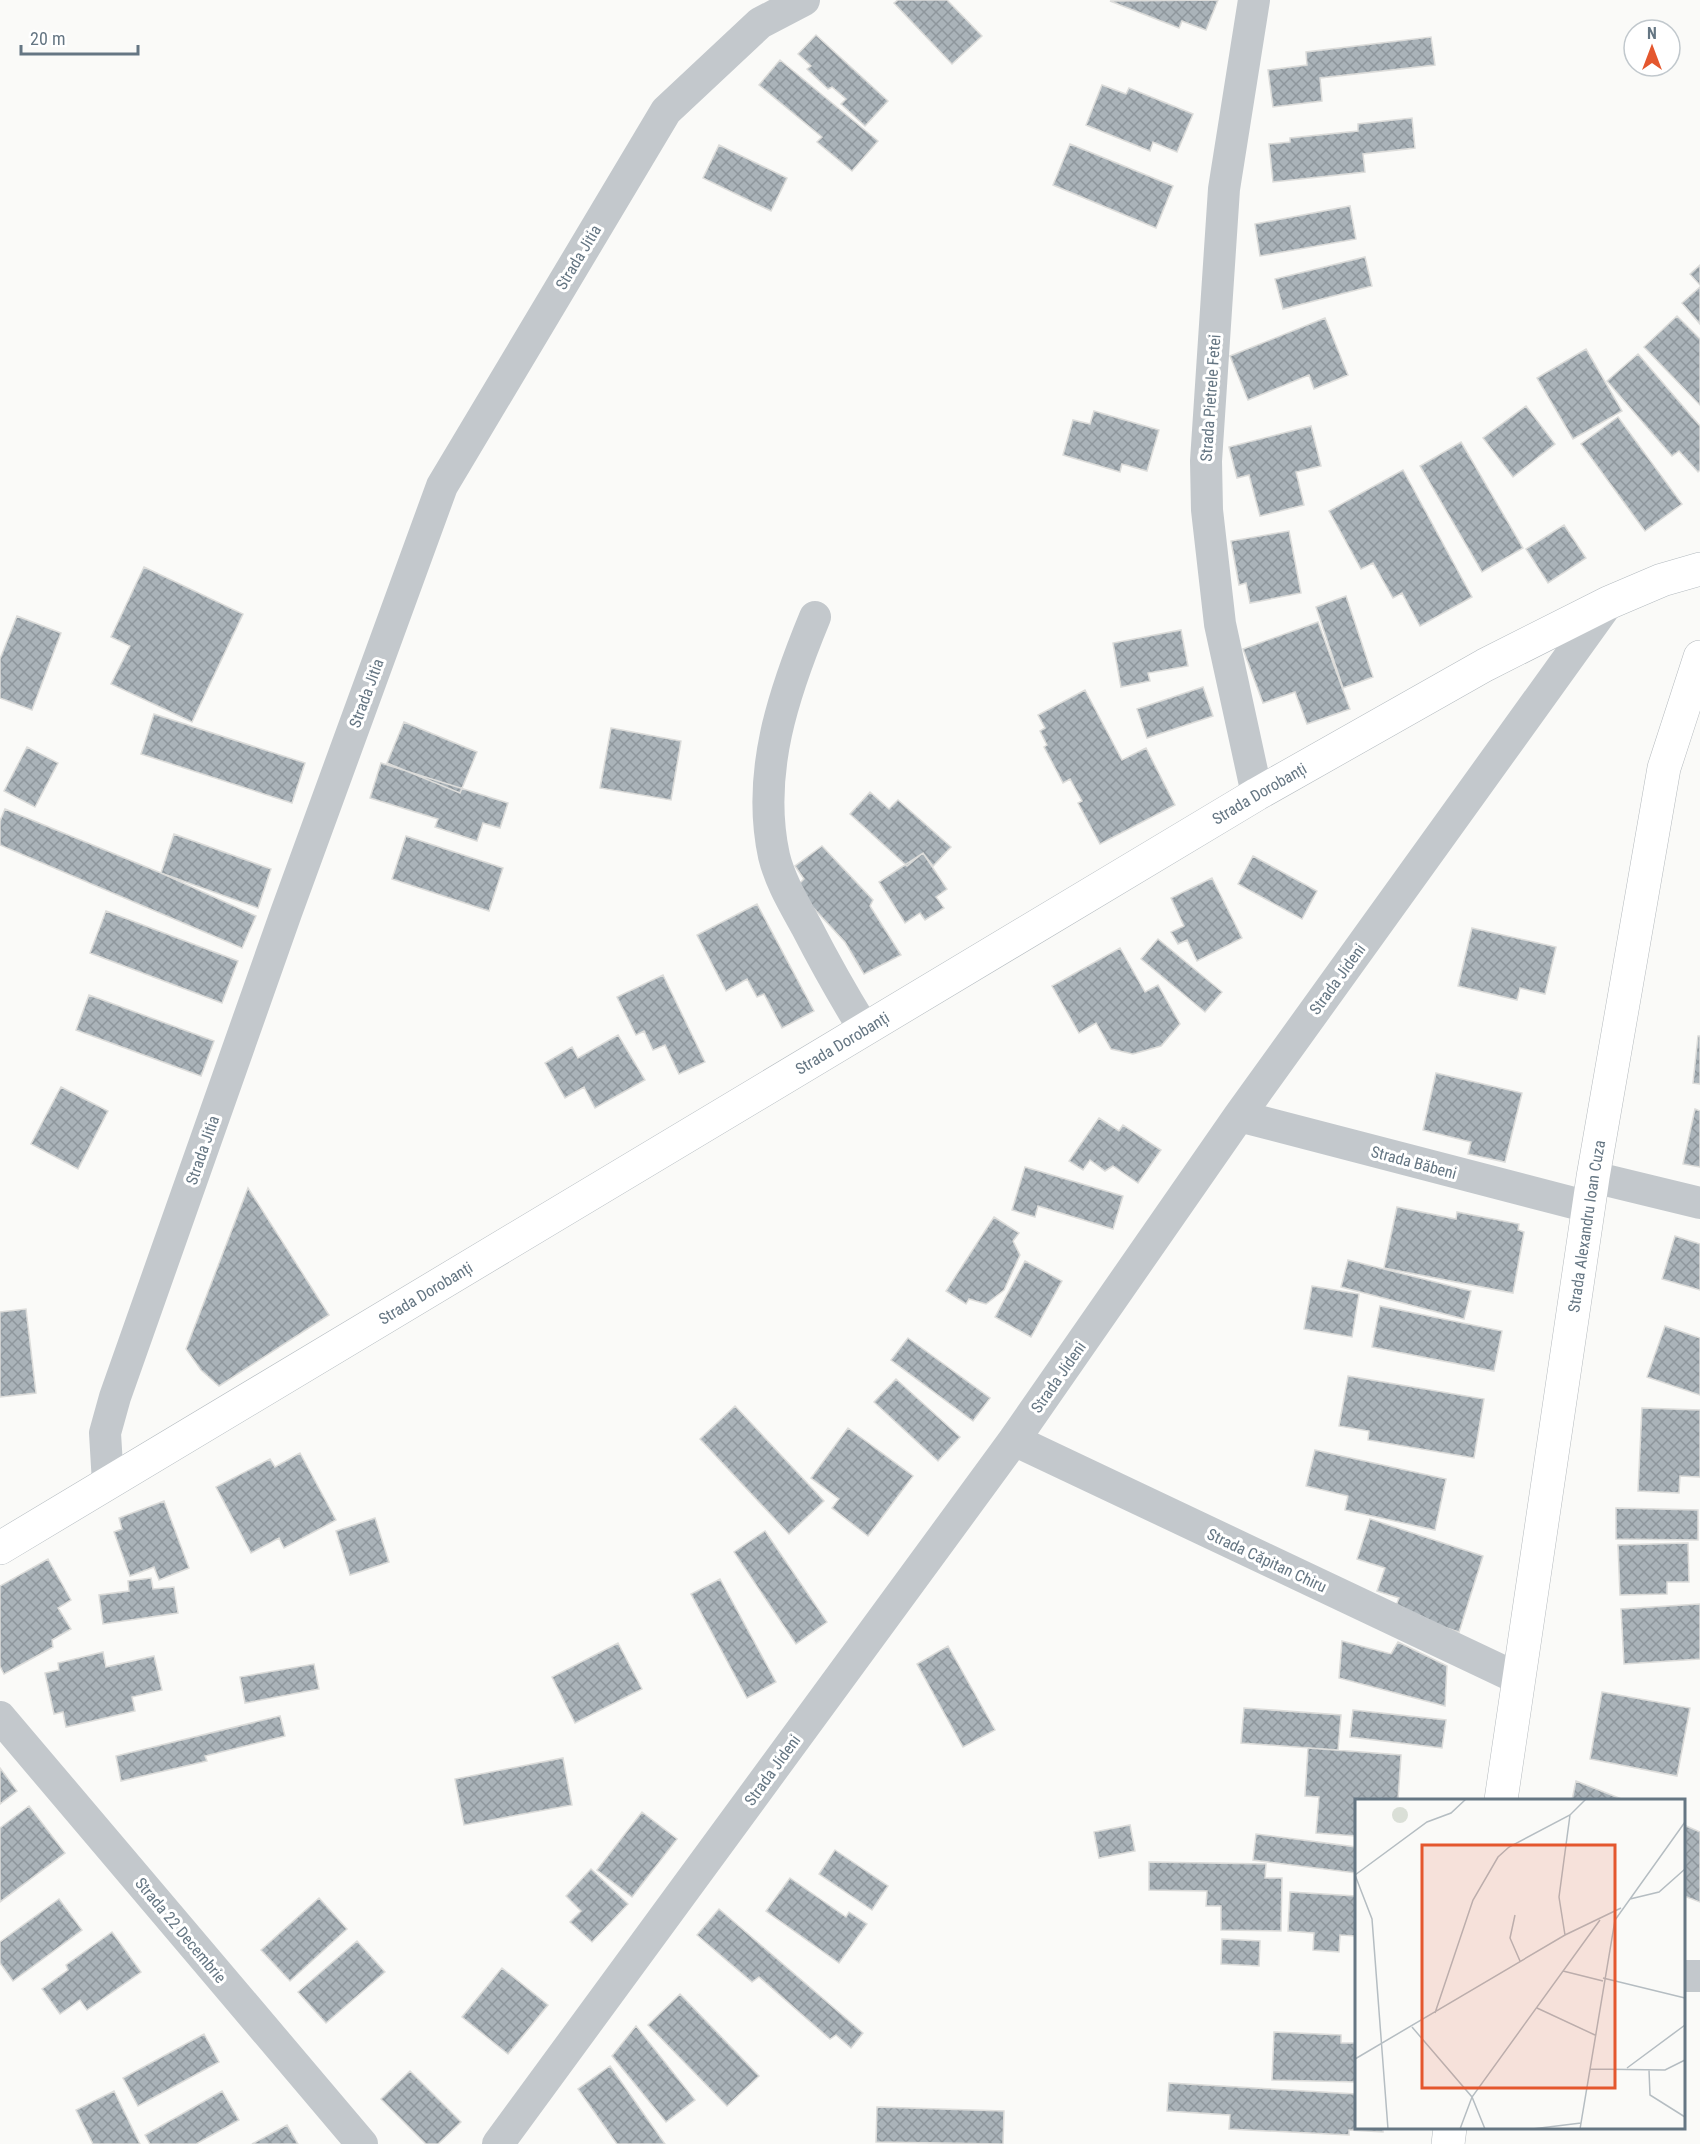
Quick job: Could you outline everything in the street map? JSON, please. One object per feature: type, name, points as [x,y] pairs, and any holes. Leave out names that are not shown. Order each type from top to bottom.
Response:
[{"type":"main road","name":"Strada Dorobanți","points":[[0,1548],[1257,794],[1485,665],[1608,603],[1662,580],[1700,569]]},
{"type":"main road","name":"Strada Alexandru Ioan Cuza","points":[[1501,1799],[1591,1192],[1664,768],[1700,657]]},
{"type":"main road","points":[[1448,2144],[1450,2129]]},
{"type":"street","name":"Strada Jitia","points":[[108,1483],[105,1433],[115,1397],[282,925],[442,486],[666,111],[760,23],[804,0]]},
{"type":"street","name":"Strada Pietrele Fetei","points":[[1254,0],[1224,189],[1206,461],[1207,510],[1220,624],[1257,794]]},
{"type":"street","name":"Strada Jideni","points":[[498,2144],[1014,1440],[1239,1116],[1608,603]]},
{"type":"street","points":[[815,617],[793,669],[776,734],[768,781],[774,856],[783,883],[837,986],[864,1029]]},
{"type":"street","name":"Strada Băbeni","points":[[1239,1116],[1591,1192],[1700,1203]]},
{"type":"street","name":"Strada Căpitan Chiru","points":[[1014,1440],[1519,1679]]},
{"type":"street","name":"Strada 22 Decembrie","points":[[0,1716],[362,2144]]},
{"type":"building","points":[[898,0],[947,0],[982,36],[952,64],[894,3]]},
{"type":"building","points":[[1218,0],[1206,30],[1182,21],[1179,28],[1110,1]]},
{"type":"building","points":[[816,35],[888,101],[865,126],[841,104],[846,99],[832,87],[828,89],[807,69],[811,66],[798,54]]},
{"type":"building","points":[[1431,37],[1435,65],[1320,78],[1322,101],[1273,107],[1268,70],[1307,65],[1306,52]]},
{"type":"building","points":[[780,60],[878,141],[852,171],[817,142],[822,137],[759,85]]},
{"type":"building","points":[[1102,85],[1126,94],[1129,88],[1193,114],[1177,152],[1153,142],[1150,151],[1086,125]]},
{"type":"building","points":[[1412,118],[1415,148],[1363,154],[1365,172],[1273,182],[1269,144],[1290,142],[1290,138],[1358,131],[1358,124]]},
{"type":"building","points":[[1070,144],[1173,186],[1156,228],[1053,185]]},
{"type":"building","points":[[719,145],[787,178],[771,211],[703,178]]},
{"type":"building","points":[[1350,206],[1356,239],[1260,256],[1255,224]]},
{"type":"building","points":[[1365,257],[1372,286],[1283,309],[1275,279]]},
{"type":"building","points":[[1700,265],[1700,285],[1690,274]]},
{"type":"building","points":[[1700,287],[1700,324],[1682,303]]},
{"type":"building","points":[[1677,316],[1700,339],[1700,405],[1644,347]]},
{"type":"building","points":[[1325,318],[1348,375],[1314,389],[1309,375],[1248,400],[1230,356]]},
{"type":"building","points":[[1586,349],[1622,411],[1573,439],[1537,378]]},
{"type":"building","points":[[1638,354],[1700,426],[1700,470],[1698,472],[1679,451],[1672,456],[1607,381]]},
{"type":"building","points":[[1526,406],[1555,444],[1513,477],[1483,438]]},
{"type":"building","points":[[1094,411],[1159,430],[1147,471],[1122,464],[1120,472],[1063,455],[1073,420],[1090,424]]},
{"type":"building","points":[[1618,417],[1682,504],[1645,531],[1581,444]]},
{"type":"building","points":[[1311,426],[1321,466],[1296,472],[1304,505],[1260,516],[1249,475],[1237,478],[1229,447]]},
{"type":"building","points":[[1461,442],[1523,548],[1482,572],[1420,466]]},
{"type":"building","points":[[1403,470],[1472,597],[1420,626],[1402,593],[1393,598],[1373,563],[1361,569],[1329,511]]},
{"type":"building","points":[[1564,525],[1586,558],[1548,583],[1526,549]]},
{"type":"building","points":[[1289,531],[1301,593],[1250,603],[1246,583],[1239,585],[1231,541]]},
{"type":"building","points":[[144,567],[243,614],[192,722],[111,684],[130,646],[111,637]]},
{"type":"building","points":[[1346,596],[1373,677],[1343,688],[1316,607]]},
{"type":"building","points":[[17,616],[61,633],[32,710],[0,698],[0,659]]},
{"type":"building","points":[[1318,622],[1350,709],[1307,724],[1295,692],[1263,703],[1243,649]]},
{"type":"building","points":[[1181,630],[1188,666],[1148,673],[1150,681],[1121,687],[1113,643]]},
{"type":"building","points":[[1203,687],[1213,716],[1147,738],[1137,709]]},
{"type":"building","points":[[1085,690],[1122,760],[1146,748],[1175,805],[1100,844],[1078,803],[1082,801],[1070,779],[1063,783],[1044,747],[1047,745],[1040,731],[1045,728],[1038,715]]},
{"type":"building","points":[[154,714],[305,763],[292,803],[141,754]]},
{"type":"building","points":[[404,722],[477,752],[460,793],[387,763]]},
{"type":"building","points":[[611,728],[681,741],[671,800],[600,788]]},
{"type":"building","points":[[27,747],[58,763],[35,807],[4,791]]},
{"type":"building","points":[[381,763],[508,803],[500,828],[483,823],[477,841],[435,827],[438,819],[370,798]]},
{"type":"building","points":[[870,792],[889,809],[898,800],[951,847],[933,866],[923,853],[907,866],[850,814]]},
{"type":"building","points":[[5,809],[161,873],[256,916],[242,948],[0,845],[0,821]]},
{"type":"building","points":[[174,834],[271,869],[258,908],[161,873]]},
{"type":"building","points":[[406,836],[503,868],[489,911],[392,879]]},
{"type":"building","points":[[822,846],[873,900],[870,906],[901,955],[864,974],[845,942],[795,888],[804,879],[795,866]]},
{"type":"building","points":[[923,853],[947,889],[936,897],[944,908],[925,920],[920,913],[905,923],[879,882]]},
{"type":"building","points":[[1253,856],[1317,891],[1302,919],[1238,884]]},
{"type":"building","points":[[1212,878],[1242,938],[1197,961],[1187,940],[1178,944],[1171,932],[1184,926],[1171,898]]},
{"type":"building","points":[[757,904],[814,1011],[782,1028],[764,994],[757,997],[747,979],[726,991],[697,935]]},
{"type":"building","points":[[106,911],[238,961],[222,1003],[90,953]]},
{"type":"building","points":[[1472,928],[1556,947],[1545,994],[1520,988],[1517,1000],[1458,986]]},
{"type":"building","points":[[1158,939],[1222,992],[1205,1012],[1141,959]]},
{"type":"building","points":[[1120,948],[1145,992],[1158,985],[1180,1024],[1161,1046],[1133,1054],[1111,1049],[1096,1023],[1079,1033],[1052,986]]},
{"type":"building","points":[[663,975],[705,1062],[679,1074],[665,1045],[653,1050],[644,1031],[636,1035],[617,997]]},
{"type":"building","points":[[89,995],[214,1041],[201,1076],[76,1030]]},
{"type":"building","points":[[618,1035],[645,1080],[595,1108],[584,1087],[565,1098],[545,1063],[572,1047],[578,1058]]},
{"type":"building","points":[[1698,1036],[1700,1036],[1700,1084],[1693,1083]]},
{"type":"building","points":[[1436,1073],[1522,1093],[1505,1162],[1468,1154],[1471,1142],[1423,1130]]},
{"type":"building","points":[[61,1087],[108,1111],[78,1169],[31,1144]]},
{"type":"building","points":[[1695,1109],[1700,1111],[1700,1167],[1683,1164]]},
{"type":"building","points":[[1099,1118],[1119,1131],[1123,1125],[1161,1150],[1138,1183],[1113,1166],[1105,1171],[1090,1160],[1083,1170],[1069,1161]]},
{"type":"building","points":[[1025,1167],[1123,1196],[1113,1229],[1038,1206],[1035,1217],[1012,1210]]},
{"type":"building","points":[[248,1188],[329,1315],[219,1386],[201,1370],[186,1349]]},
{"type":"building","points":[[1397,1207],[1456,1219],[1457,1212],[1519,1224],[1518,1230],[1524,1232],[1513,1293],[1384,1268]]},
{"type":"building","points":[[994,1217],[1019,1233],[1013,1241],[1020,1255],[1004,1290],[986,1304],[969,1299],[966,1304],[946,1291]]},
{"type":"building","points":[[1675,1236],[1700,1244],[1700,1290],[1662,1279]]},
{"type":"building","points":[[1348,1260],[1471,1291],[1464,1319],[1341,1287]]},
{"type":"building","points":[[1025,1261],[1062,1281],[1031,1337],[995,1317]]},
{"type":"building","points":[[1312,1286],[1359,1294],[1352,1337],[1304,1329]]},
{"type":"building","points":[[1380,1306],[1502,1331],[1494,1371],[1372,1347]]},
{"type":"building","points":[[26,1309],[36,1393],[0,1397],[0,1312]]},
{"type":"building","points":[[1665,1326],[1700,1338],[1700,1395],[1647,1377]]},
{"type":"building","points":[[908,1338],[990,1398],[973,1421],[891,1360]]},
{"type":"building","points":[[1348,1376],[1484,1399],[1474,1458],[1368,1440],[1369,1431],[1339,1426]]},
{"type":"building","points":[[896,1379],[960,1437],[938,1461],[874,1402]]},
{"type":"building","points":[[735,1406],[824,1501],[789,1534],[700,1439]]},
{"type":"building","points":[[1642,1408],[1700,1410],[1700,1477],[1680,1476],[1679,1493],[1638,1491]]},
{"type":"building","points":[[848,1428],[913,1476],[868,1536],[832,1508],[839,1499],[811,1478]]},
{"type":"building","points":[[1315,1450],[1446,1479],[1435,1530],[1345,1510],[1348,1496],[1306,1486]]},
{"type":"building","points":[[300,1453],[336,1520],[284,1548],[279,1538],[251,1553],[216,1487],[270,1459],[275,1467]]},
{"type":"building","points":[[164,1501],[189,1568],[159,1580],[154,1567],[130,1576],[114,1532],[122,1529],[119,1518]]},
{"type":"building","points":[[1616,1508],[1698,1510],[1698,1540],[1616,1539]]},
{"type":"building","points":[[375,1518],[389,1562],[350,1575],[336,1531]]},
{"type":"building","points":[[1370,1519],[1483,1556],[1459,1632],[1394,1611],[1399,1598],[1377,1591],[1385,1568],[1357,1559]]},
{"type":"building","points":[[765,1531],[827,1622],[796,1644],[734,1552]]},
{"type":"building","points":[[1688,1543],[1689,1582],[1667,1582],[1667,1594],[1620,1595],[1618,1545]]},
{"type":"building","points":[[48,1559],[71,1600],[58,1608],[71,1629],[52,1640],[53,1647],[4,1674],[0,1666],[0,1586]]},
{"type":"building","points":[[151,1578],[153,1589],[174,1587],[178,1613],[103,1624],[99,1595],[129,1591],[128,1581]]},
{"type":"building","points":[[720,1579],[776,1682],[747,1698],[691,1594]]},
{"type":"building","points":[[1700,1604],[1700,1659],[1624,1664],[1621,1609]]},
{"type":"building","points":[[1342,1641],[1391,1654],[1398,1642],[1447,1666],[1445,1706],[1339,1678]]},
{"type":"building","points":[[618,1643],[642,1689],[575,1723],[552,1677]]},
{"type":"building","points":[[948,1646],[995,1730],[963,1747],[917,1664]]},
{"type":"building","points":[[103,1652],[106,1667],[154,1656],[162,1690],[132,1697],[135,1711],[66,1727],[63,1712],[54,1714],[45,1673],[59,1670],[58,1663]]},
{"type":"building","points":[[314,1664],[319,1689],[245,1703],[240,1677]]},
{"type":"building","points":[[1602,1692],[1690,1708],[1677,1776],[1590,1759]]},
{"type":"building","points":[[1244,1708],[1341,1715],[1338,1750],[1241,1743]]},
{"type":"building","points":[[1353,1710],[1446,1720],[1442,1748],[1350,1737]]},
{"type":"building","points":[[280,1716],[285,1736],[205,1756],[207,1761],[121,1781],[116,1756]]},
{"type":"building","points":[[1308,1748],[1401,1755],[1398,1799],[1355,1799],[1355,1836],[1316,1833],[1319,1797],[1305,1796]]},
{"type":"building","points":[[563,1758],[572,1805],[464,1825],[455,1779]]},
{"type":"building","points":[[0,1768],[17,1791],[0,1804]]},
{"type":"building","points":[[1576,1781],[1621,1799],[1572,1799]]},
{"type":"building","points":[[29,1806],[65,1853],[0,1902],[0,1828]]},
{"type":"building","points":[[642,1812],[677,1839],[632,1897],[597,1870]]},
{"type":"building","points":[[1130,1825],[1135,1851],[1099,1858],[1094,1832]]},
{"type":"building","points":[[1685,1825],[1700,1832],[1700,1902],[1685,1896]]},
{"type":"building","points":[[1256,1834],[1355,1847],[1355,1873],[1253,1860]]},
{"type":"building","points":[[835,1850],[888,1886],[872,1910],[819,1874]]},
{"type":"building","points":[[1149,1862],[1266,1864],[1265,1878],[1282,1878],[1281,1931],[1221,1930],[1221,1906],[1206,1906],[1207,1891],[1149,1890]]},
{"type":"building","points":[[591,1869],[628,1904],[592,1942],[570,1922],[581,1911],[566,1896]]},
{"type":"building","points":[[790,1878],[846,1917],[849,1912],[867,1924],[839,1963],[766,1911]]},
{"type":"building","points":[[1290,1892],[1355,1896],[1355,1936],[1340,1935],[1339,1952],[1313,1950],[1314,1933],[1288,1931]]},
{"type":"building","points":[[319,1898],[347,1929],[290,1981],[261,1950]]},
{"type":"building","points":[[59,1899],[82,1930],[13,1981],[0,1963],[0,1942]]},
{"type":"building","points":[[719,1909],[863,2033],[851,2048],[836,2035],[830,2039],[759,1977],[752,1982],[697,1935]]},
{"type":"building","points":[[112,1932],[141,1972],[87,2010],[80,2000],[60,2014],[42,1989],[68,1970],[66,1965]]},
{"type":"building","points":[[1222,1939],[1260,1941],[1259,1966],[1221,1964]]},
{"type":"building","points":[[357,1941],[385,1972],[326,2023],[298,1992]]},
{"type":"building","points":[[502,1968],[548,2005],[508,2054],[462,2017]]},
{"type":"building","points":[[680,1994],[759,2076],[727,2106],[648,2025]]},
{"type":"building","points":[[636,2026],[695,2100],[666,2122],[612,2056]]},
{"type":"building","points":[[1274,2032],[1341,2035],[1341,2043],[1355,2043],[1355,2082],[1272,2080]]},
{"type":"building","points":[[204,2034],[219,2062],[138,2106],[123,2078]]},
{"type":"building","points":[[610,2066],[665,2144],[617,2144],[578,2089]]},
{"type":"building","points":[[410,2071],[461,2122],[438,2144],[426,2144],[381,2099]]},
{"type":"building","points":[[1169,2083],[1355,2094],[1355,2129],[1383,2129],[1383,2132],[1349,2130],[1349,2135],[1229,2129],[1230,2115],[1167,2111]]},
{"type":"building","points":[[114,2091],[140,2144],[93,2144],[76,2110]]},
{"type":"building","points":[[222,2091],[239,2120],[196,2144],[150,2144],[145,2135]]},
{"type":"building","points":[[877,2107],[1004,2111],[1003,2144],[876,2142]]},
{"type":"building","points":[[287,2125],[298,2144],[252,2144]]}]
